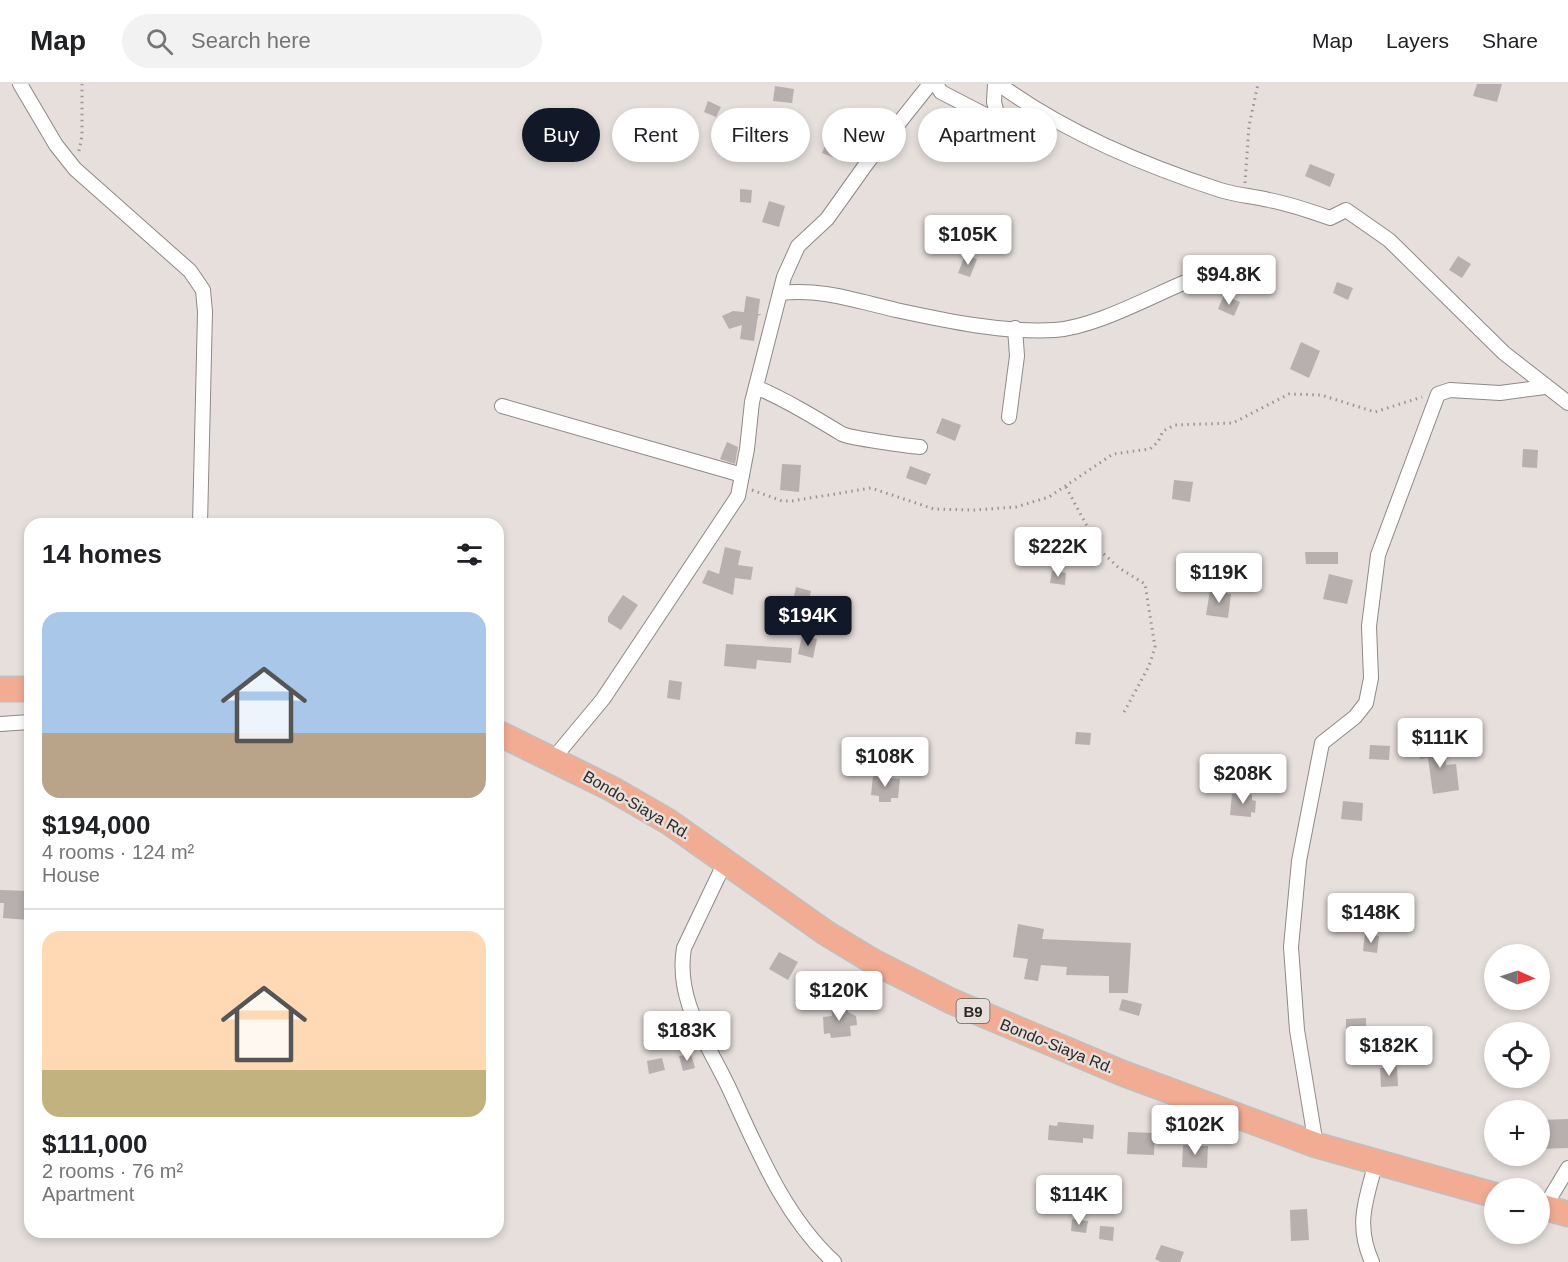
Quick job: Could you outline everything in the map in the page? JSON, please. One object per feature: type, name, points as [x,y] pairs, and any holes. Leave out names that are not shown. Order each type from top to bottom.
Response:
[{"type":"highway","points":[[0,689],[24,689]]},
{"type":"highway","name":"Bondo-Siaya Rd.","points":[[504,736],[553,759],[661,817],[726,860],[826,933],[874,962],[951,1001],[1122,1073],[1316,1145],[1484,1192]]},
{"type":"highway","points":[[1550,1209],[1568,1214]]},
{"type":"street","points":[[20,84],[56,146],[75,169],[88,183],[128,213],[190,271],[203,290],[206,368],[200,518]]},
{"type":"street","points":[[553,759],[603,699],[731,509],[741,480],[756,387],[780,293],[798,246],[827,219],[930,84]]},
{"type":"street","points":[[936,84],[941,92],[1004,125],[994,102],[997,84],[1033,109],[1106,146],[1222,191],[1304,208],[1330,218],[1346,210],[1389,240],[1504,352],[1545,387],[1568,403]]},
{"type":"street","points":[[780,293],[805,290],[825,292],[932,317],[1015,328],[1071,327],[1200,276]]},
{"type":"street","points":[[1009,417],[1017,356],[1015,328]]},
{"type":"street","points":[[756,387],[784,399],[803,413],[829,423],[844,435],[920,447]]},
{"type":"street","points":[[1316,1145],[1292,985],[1294,901],[1301,850],[1322,743],[1361,711],[1369,694],[1371,678],[1369,626],[1378,555],[1438,394],[1444,390],[1500,393],[1545,387]]},
{"type":"street","points":[[502,406],[741,480]]},
{"type":"street","points":[[0,724],[24,722]]},
{"type":"street","points":[[726,860],[684,948],[681,962],[684,985],[701,1036],[772,1180],[791,1211],[834,1262]]},
{"type":"street","points":[[1372,1262],[1361,1225],[1376,1162]]},
{"type":"street","points":[[1550,1195],[1568,1168]]},
{"type":"path","points":[[75,169],[82,136],[82,84]]},
{"type":"path","points":[[1245,195],[1245,157],[1258,84]]},
{"type":"path","points":[[741,480],[782,501],[871,488],[922,506],[963,510],[1033,504],[1066,487],[1113,454],[1154,447],[1163,431],[1175,425],[1233,423],[1289,394],[1321,395],[1375,411],[1444,390]]},
{"type":"path","points":[[1066,487],[1088,528],[1092,543],[1119,568],[1145,584],[1150,601],[1151,632],[1155,647],[1149,666],[1123,714]]},
{"type":"building","points":[[1477,84],[1502,84],[1497,102],[1473,96]]},
{"type":"building","points":[[775,86],[794,89],[792,103],[773,101]]},
{"type":"building","points":[[708,101],[721,107],[711,108],[711,115],[704,112]]},
{"type":"building","points":[[1310,164],[1335,174],[1330,187],[1305,176]]},
{"type":"building","points":[[740,189],[752,190],[751,203],[740,202]]},
{"type":"building","points":[[769,201],[785,206],[779,227],[762,222]]},
{"type":"building","points":[[965,255],[977,259],[970,277],[958,273]]},
{"type":"building","points":[[1458,256],[1471,264],[1462,278],[1449,270]]},
{"type":"building","points":[[1337,282],[1353,288],[1348,300],[1333,293]]},
{"type":"building","points":[[1224,295],[1240,302],[1234,316],[1218,309]]},
{"type":"building","points":[[746,296],[760,299],[758,314],[762,314],[758,316],[754,341],[740,339],[742,325],[729,329],[722,316],[733,311],[744,312]]},
{"type":"building","points":[[1301,342],[1320,351],[1309,378],[1290,369]]},
{"type":"building","points":[[942,418],[961,425],[955,441],[936,433]]},
{"type":"building","points":[[727,442],[738,447],[735,464],[720,459]]},
{"type":"building","points":[[1523,449],[1538,450],[1537,468],[1522,467]]},
{"type":"building","points":[[782,464],[801,465],[799,492],[780,490]]},
{"type":"building","points":[[910,466],[931,474],[926,485],[906,478]]},
{"type":"building","points":[[1174,480],[1193,482],[1190,502],[1172,499]]},
{"type":"building","points":[[725,547],[741,551],[738,565],[753,567],[751,580],[735,578],[733,595],[702,583],[708,570],[719,574]]},
{"type":"building","points":[[1305,552],[1338,552],[1338,564],[1306,564]]},
{"type":"building","points":[[1052,571],[1066,573],[1065,585],[1050,583]]},
{"type":"building","points":[[1329,574],[1353,580],[1347,604],[1323,599]]},
{"type":"building","points":[[796,587],[811,591],[807,609],[792,606]]},
{"type":"building","points":[[1210,590],[1231,594],[1228,618],[1206,615]]},
{"type":"building","points":[[623,595],[638,605],[621,630],[608,622],[608,617]]},
{"type":"building","points":[[802,636],[817,639],[813,658],[798,654]]},
{"type":"building","points":[[726,644],[792,648],[791,663],[757,660],[756,669],[724,666]]},
{"type":"building","points":[[669,680],[682,682],[680,700],[667,698]]},
{"type":"building","points":[[1076,732],[1091,733],[1090,745],[1075,744]]},
{"type":"building","points":[[1444,743],[1446,765],[1456,764],[1459,790],[1433,794],[1428,758],[1420,759],[1418,746]]},
{"type":"building","points":[[1370,745],[1390,746],[1389,760],[1369,759]]},
{"type":"building","points":[[873,776],[900,779],[898,798],[891,798],[891,802],[879,802],[879,796],[871,795]]},
{"type":"building","points":[[1232,794],[1252,795],[1252,800],[1256,801],[1255,813],[1251,812],[1251,817],[1230,815]]},
{"type":"building","points":[[1343,801],[1363,803],[1362,821],[1341,819]]},
{"type":"building","points":[[0,890],[24,891],[24,920],[3,918],[4,903],[0,903]]},
{"type":"building","points":[[1018,924],[1044,929],[1042,939],[1131,943],[1128,993],[1109,993],[1109,976],[1066,975],[1067,967],[1041,965],[1038,981],[1024,979],[1028,959],[1013,957]]},
{"type":"building","points":[[1365,934],[1379,936],[1377,953],[1363,951]]},
{"type":"building","points":[[779,952],[798,962],[788,980],[769,969]]},
{"type":"building","points":[[1122,999],[1142,1004],[1139,1016],[1119,1010]]},
{"type":"building","points":[[842,1004],[843,1008],[847,1007],[848,1012],[856,1016],[857,1025],[850,1026],[851,1036],[831,1038],[830,1033],[824,1034],[823,1017],[832,1016],[831,1005]]},
{"type":"building","points":[[1366,1018],[1366,1030],[1346,1031],[1346,1019]]},
{"type":"building","points":[[691,1054],[695,1068],[683,1071],[679,1056]]},
{"type":"building","points":[[662,1058],[665,1070],[649,1074],[647,1061]]},
{"type":"building","points":[[1397,1067],[1398,1086],[1381,1087],[1380,1068]]},
{"type":"building","points":[[1568,1119],[1568,1148],[1550,1149],[1550,1120]]},
{"type":"building","points":[[1058,1122],[1094,1125],[1093,1139],[1083,1138],[1083,1143],[1048,1140],[1049,1125],[1057,1126]]},
{"type":"building","points":[[1128,1132],[1155,1133],[1154,1155],[1127,1154]]},
{"type":"building","points":[[1183,1145],[1208,1146],[1207,1168],[1182,1167]]},
{"type":"building","points":[[1091,1185],[1109,1187],[1107,1202],[1090,1200]]},
{"type":"building","points":[[1307,1209],[1309,1240],[1291,1241],[1290,1210]]},
{"type":"building","points":[[1072,1219],[1088,1221],[1086,1233],[1071,1231]]},
{"type":"building","points":[[1100,1226],[1114,1227],[1113,1241],[1099,1239]]},
{"type":"building","points":[[1161,1245],[1184,1252],[1180,1262],[1161,1262],[1155,1259]]}]
